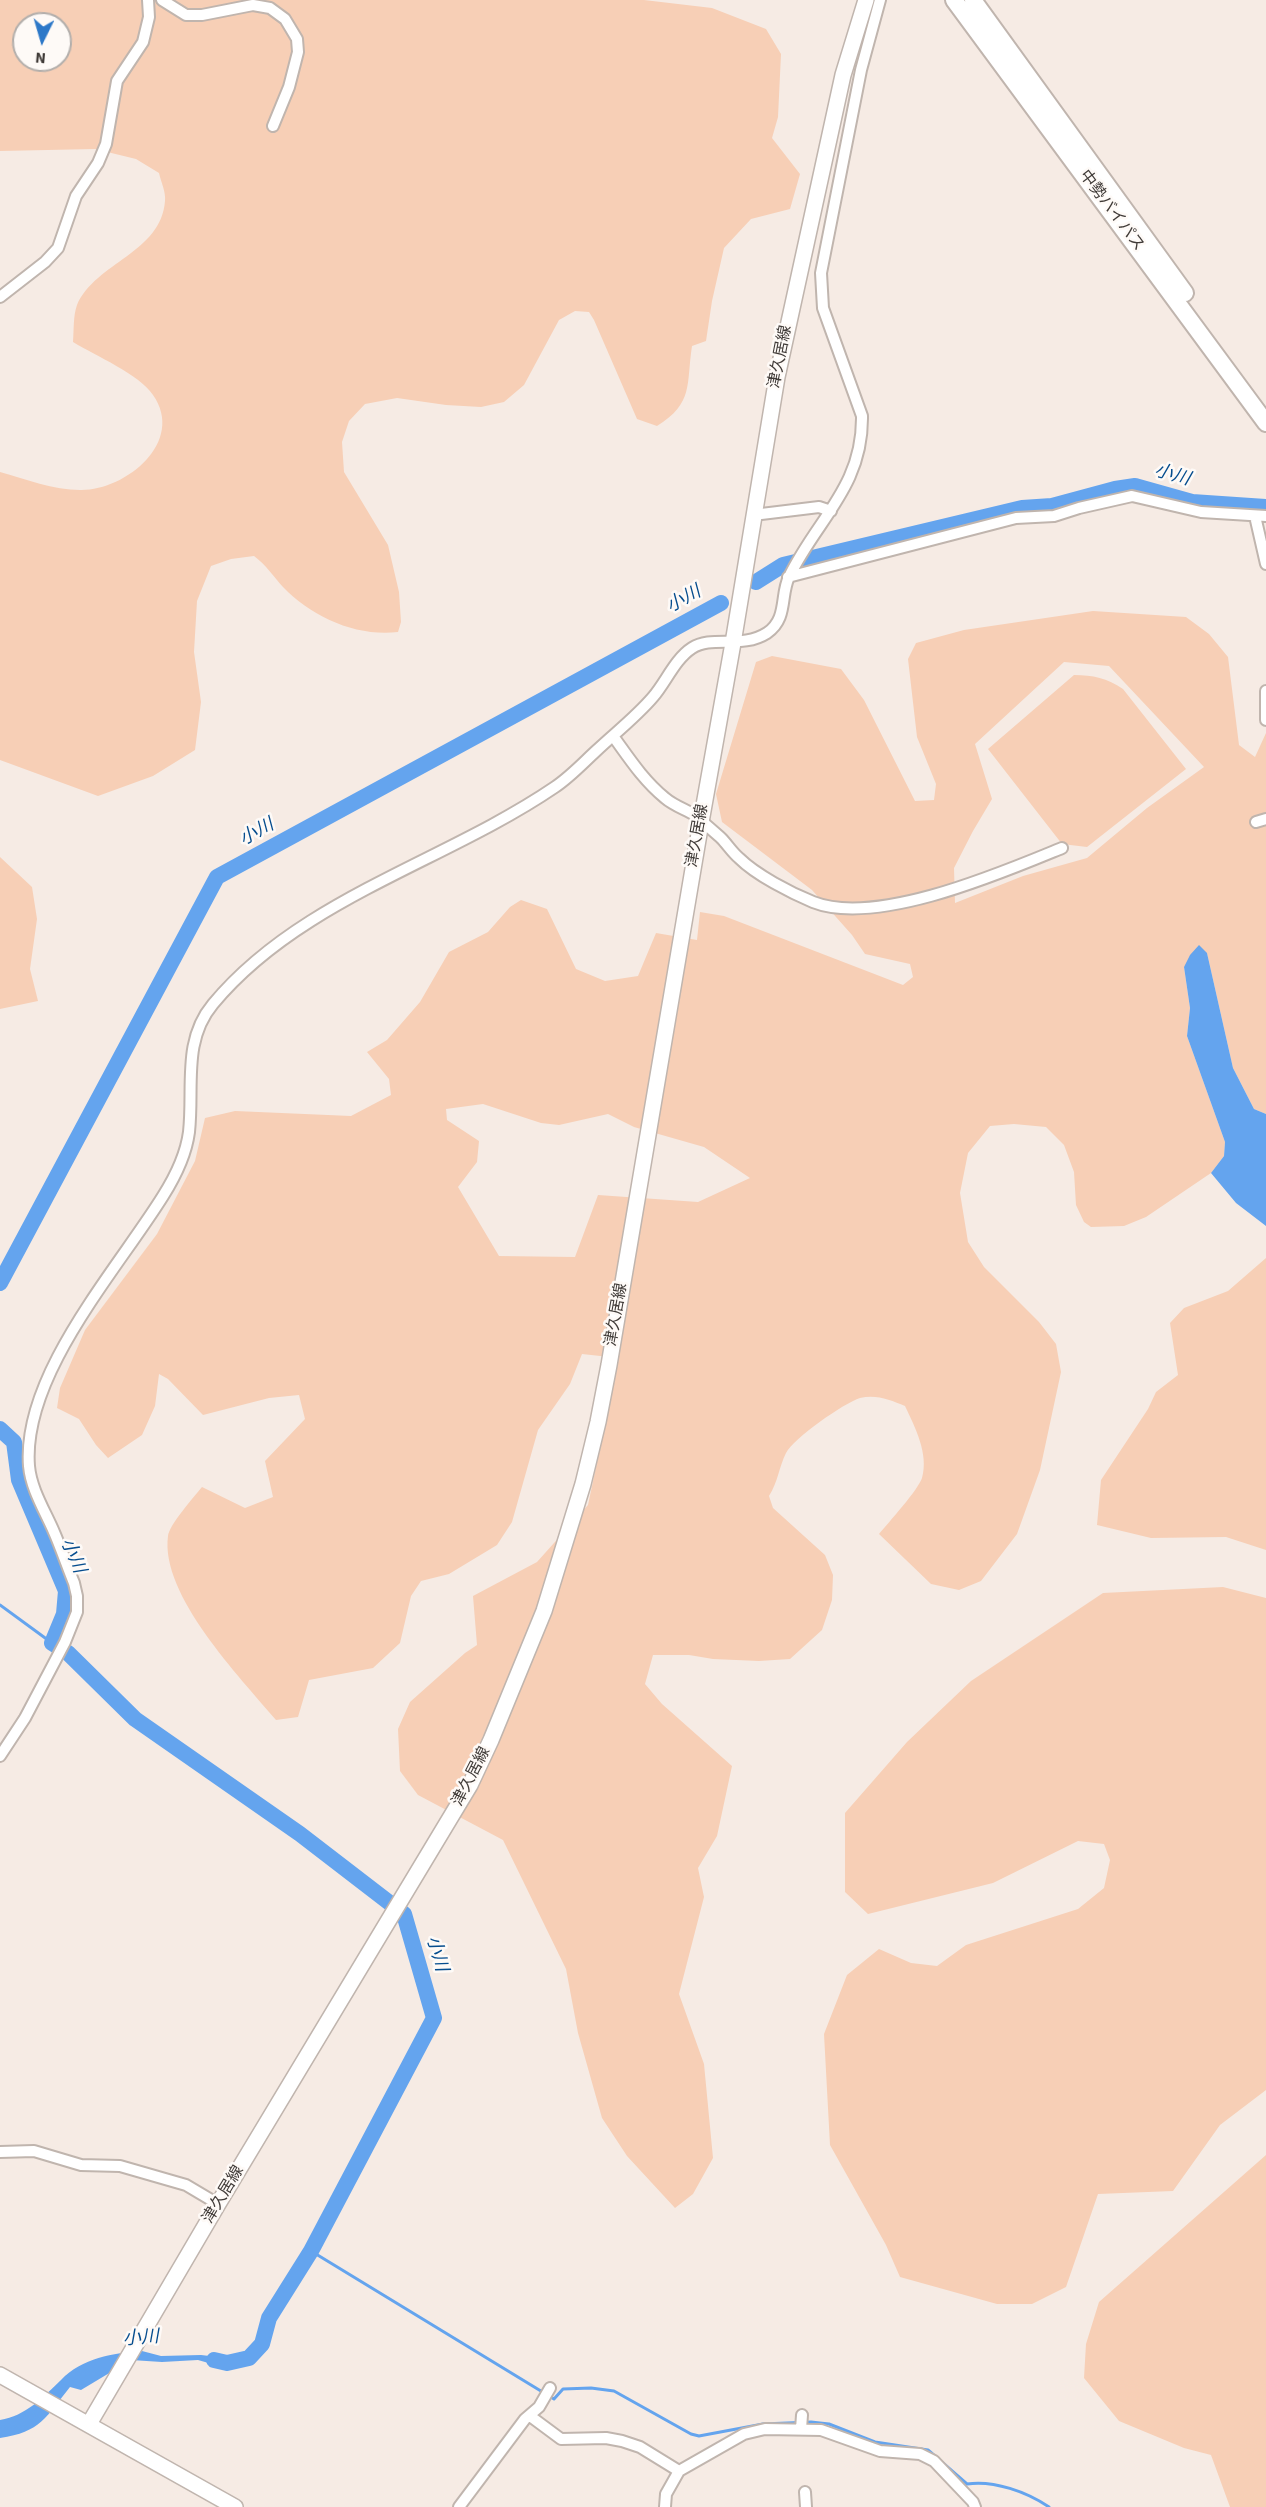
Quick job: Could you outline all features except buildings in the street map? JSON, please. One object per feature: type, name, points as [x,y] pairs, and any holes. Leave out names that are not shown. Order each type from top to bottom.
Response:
[{"type":"highway","name":"中勢バイパス","points":[[954,0],[1266,423]]},
{"type":"highway","name":"中勢バイパス","points":[[973,0],[1169,269],[1266,416]]},
{"type":"main road","name":"津久居線","points":[[93,2418],[218,2204],[464,1795],[491,1740],[544,1611],[569,1535],[598,1422],[777,378],[843,75],[866,0]]},
{"type":"main road","points":[[0,2375],[72,2414],[93,2418],[235,2507]]},
{"type":"street","points":[[0,297],[45,262],[58,248],[73,202],[98,163],[106,144],[117,81],[143,42],[149,16],[148,0]]},
{"type":"street","points":[[162,0],[186,15],[202,15],[254,5],[270,8],[285,19],[297,39],[298,52],[289,87],[273,126]]},
{"type":"street","points":[[0,1756],[25,1718],[65,1642],[77,1612],[77,1596],[55,1534],[34,1486],[29,1465],[32,1431],[40,1396],[85,1310],[176,1174],[188,1136],[193,1042],[214,1002],[293,931],[517,811],[559,785],[642,709],[691,648],[708,642],[733,643],[766,634],[783,611],[794,567],[850,481],[862,435],[862,416],[824,308],[821,273],[861,70],[880,0]]},
{"type":"street","points":[[806,240],[824,253]]},
{"type":"street","points":[[794,567],[1016,518],[1054,516],[1132,496],[1201,512],[1261,516],[1266,564]]},
{"type":"street","points":[[753,515],[819,507],[831,511]]},
{"type":"street","points":[[1266,691],[1266,720]]},
{"type":"street","points":[[613,736],[642,777],[667,800],[722,839],[740,859],[775,883],[814,902],[836,908],[856,909],[898,903],[985,879],[1062,848]]},
{"type":"street","points":[[0,2152],[34,2151],[81,2165],[120,2166],[186,2185],[218,2204]]},
{"type":"street","points":[[459,2507],[525,2420],[543,2401],[550,2388]]},
{"type":"street","points":[[801,2429],[802,2415]]},
{"type":"street","points":[[530,2416],[561,2439],[606,2438],[622,2441],[639,2447],[679,2471]]},
{"type":"street","points":[[665,2507],[666,2494],[679,2471],[744,2434],[765,2429],[801,2429],[831,2433],[880,2451],[920,2454],[934,2461],[973,2502],[975,2507]]},
{"type":"street","points":[[805,2492],[806,2507]]},
{"type":"shaded area","points":[[0,0],[644,0],[712,8],[766,29],[781,54],[778,117],[772,138],[800,174],[790,209],[751,219],[724,248],[706,341],[692,346],[688,382],[683,401],[669,418],[657,426],[637,419],[589,312],[575,311],[559,320],[524,385],[504,402],[481,407],[397,398],[365,404],[349,421],[342,442],[344,472],[388,545],[399,592],[401,622],[398,632],[382,633],[351,628],[321,616],[295,598],[254,556],[231,559],[211,566],[197,601],[194,652],[201,702],[195,750],[153,776],[98,796],[0,760],[0,472],[60,488],[80,490],[97,488],[132,473],[146,461],[156,446],[162,430],[161,413],[153,395],[146,387],[128,373],[73,342],[77,305],[86,290],[152,233],[161,219],[165,201],[159,173],[136,159],[95,149],[0,151]]},
{"type":"shaded area","points":[[1093,611],[1186,617],[1209,634],[1228,657],[1239,745],[1255,757],[1266,733],[1266,1114],[1254,1109],[1233,1068],[1207,953],[1184,967],[1190,1008],[1187,1036],[1225,1142],[1224,1156],[1211,1173],[1146,1217],[1124,1226],[1091,1227],[1084,1222],[1076,1205],[1074,1172],[1064,1145],[1046,1127],[1014,1124],[990,1126],[968,1153],[960,1193],[968,1242],[984,1267],[1039,1322],[1056,1344],[1061,1372],[1040,1470],[1017,1534],[981,1581],[959,1590],[931,1584],[879,1534],[909,1498],[922,1478],[924,1460],[917,1432],[905,1406],[878,1397],[860,1398],[820,1422],[791,1447],[786,1453],[769,1496],[773,1508],[825,1555],[833,1575],[832,1600],[822,1630],[790,1659],[759,1661],[713,1659],[689,1655],[653,1655],[645,1684],[662,1704],[732,1766],[717,1836],[698,1868],[704,1897],[679,1994],[704,2064],[713,2158],[693,2194],[675,2208],[627,2156],[602,2118],[578,2033],[566,1969],[503,1840],[418,1795],[400,1771],[398,1729],[410,1702],[477,1645],[473,1596],[537,1562],[588,1505],[619,1358],[582,1354],[570,1384],[538,1430],[512,1522],[497,1545],[449,1574],[421,1581],[411,1596],[400,1643],[373,1668],[309,1680],[298,1717],[276,1720],[224,1658],[189,1609],[176,1584],[169,1559],[168,1536],[177,1518],[202,1487],[245,1508],[273,1497],[265,1461],[305,1419],[299,1395],[269,1398],[203,1415],[168,1379],[159,1374],[155,1406],[142,1435],[108,1458],[96,1445],[79,1419],[57,1408],[60,1388],[85,1330],[157,1234],[195,1161],[205,1118],[235,1111],[351,1116],[391,1095],[389,1079],[367,1052],[387,1040],[420,1002],[449,952],[488,932],[510,907],[521,900],[547,909],[576,969],[605,981],[638,976],[656,933],[697,940],[700,912],[724,916],[903,985],[913,977],[910,964],[865,954],[852,935],[812,890],[722,822],[716,794],[756,662],[772,656],[841,669],[864,700],[915,801],[934,800],[936,784],[917,737],[908,659],[916,643],[964,630]],"holes":[[[1064,662],[1109,666],[1204,767],[1147,808],[1087,858],[1023,876],[955,903],[954,868],[992,799],[975,744]],[[483,1104],[541,1123],[559,1125],[608,1114],[634,1127],[704,1147],[750,1178],[698,1202],[598,1195],[575,1257],[499,1256],[458,1187],[477,1162],[479,1141],[447,1120],[446,1109]]]},
{"type":"shaded area","points":[[1074,675],[1100,678],[1123,689],[1186,769],[1087,847],[1062,844],[988,749]]},
{"type":"shaded area","points":[[0,857],[32,887],[37,919],[30,969],[38,1001],[0,1009]]},
{"type":"shaded area","points":[[1266,1258],[1266,1550],[1226,1537],[1151,1538],[1097,1525],[1101,1480],[1148,1409],[1156,1392],[1178,1375],[1170,1323],[1184,1308],[1228,1291]]},
{"type":"shaded area","points":[[1223,1587],[1266,1598],[1266,2090],[1220,2125],[1173,2191],[1098,2194],[1066,2287],[1032,2304],[997,2304],[900,2277],[886,2245],[830,2145],[824,2034],[847,1975],[879,1949],[911,1963],[937,1966],[966,1945],[1078,1909],[1104,1888],[1110,1860],[1104,1844],[1078,1841],[993,1883],[868,1914],[845,1892],[845,1813],[907,1742],[971,1681],[1103,1593]]},
{"type":"shaded area","points":[[1266,2155],[1266,2507],[1230,2507],[1211,2455],[1184,2448],[1119,2421],[1084,2378],[1086,2344],[1099,2302]]},
{"type":"water","points":[[1199,945],[1207,953],[1233,1068],[1254,1109],[1266,1114],[1266,1226],[1236,1203],[1211,1173],[1224,1156],[1225,1142],[1187,1036],[1190,1008],[1184,967],[1190,955]]},
{"type":"water","points":[[142,2351],[161,2356],[201,2355],[235,2359],[235,2366],[226,2368],[198,2360],[162,2362],[131,2360],[81,2390],[70,2387],[41,2422],[25,2432],[0,2438],[0,2420],[26,2410],[78,2366],[109,2355]]},
{"type":"waterway","name":"小川","points":[[756,582],[783,565],[1022,508],[1052,506],[1135,486],[1192,502],[1266,507]]},
{"type":"waterway","name":"小川","points":[[0,1283],[217,877],[721,603]]},
{"type":"waterway","name":"小川","points":[[0,1429],[14,1442],[19,1480],[66,1591],[64,1614],[52,1643],[68,1653],[135,1719],[300,1834],[404,1914],[434,2018],[311,2251],[269,2318],[262,2344],[249,2358],[227,2363],[214,2360]]},
{"type":"waterway","points":[[0,1605],[52,1643]]},
{"type":"waterway","points":[[311,2251],[554,2399],[563,2389],[591,2388],[614,2391],[691,2434],[699,2436],[763,2424],[811,2422],[829,2424],[875,2442],[928,2450],[967,2484],[988,2484],[1010,2488],[1049,2507]]}]
